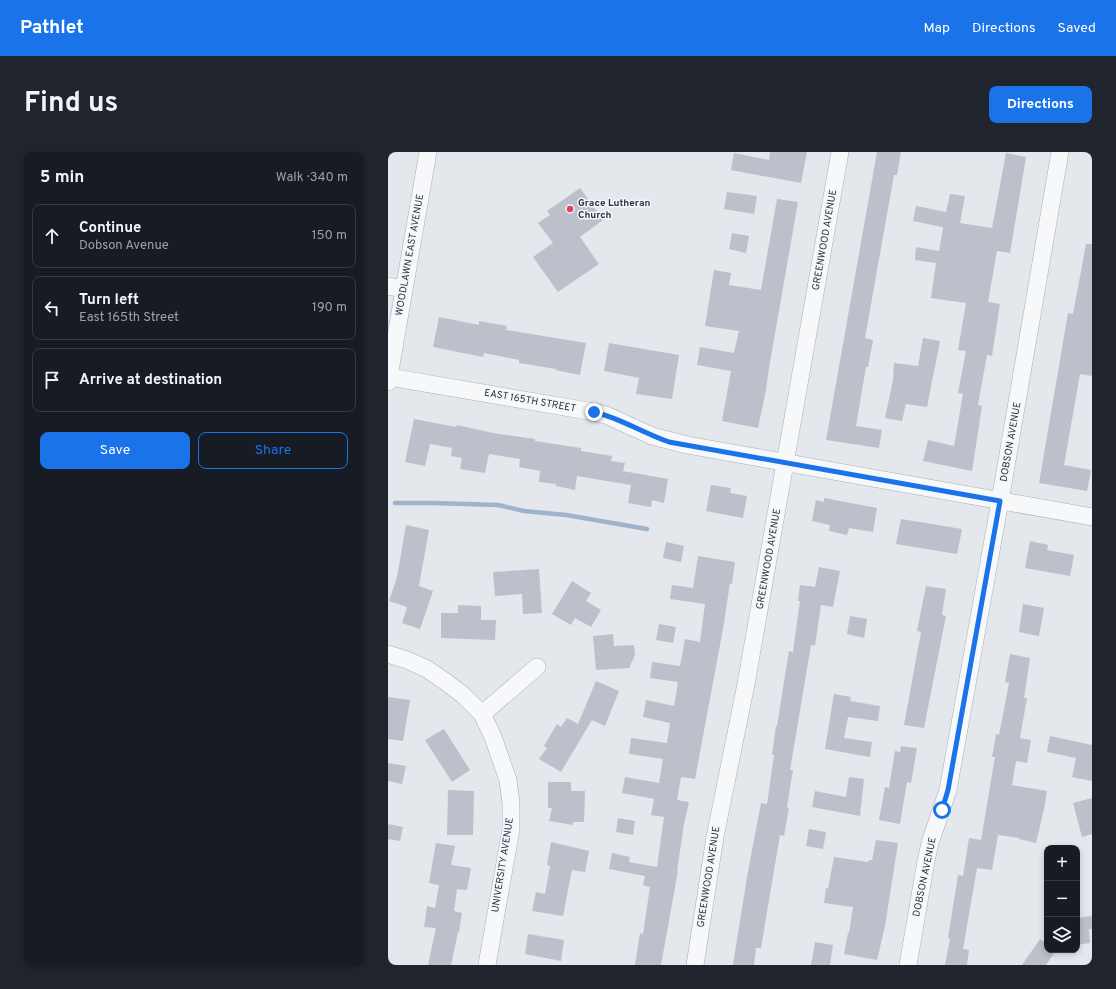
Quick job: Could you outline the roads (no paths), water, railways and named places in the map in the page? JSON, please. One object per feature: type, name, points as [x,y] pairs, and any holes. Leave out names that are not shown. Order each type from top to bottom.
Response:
[{"type":"street","name":"WOODLAWN EAST AVENUE","points":[[388,379],[396,288],[428,152]]},
{"type":"street","name":"GREENWOOD AVENUE","points":[[695,965],[715,837],[741,714],[840,152]]},
{"type":"street","name":"DOBSON AVENUE","points":[[908,965],[926,861],[932,837],[948,790],[1000,501],[1060,152]]},
{"type":"street","name":"EAST 165TH STREET","points":[[388,379],[606,414],[652,436],[669,442],[1092,517]]},
{"type":"street","name":"UNIVERSITY AVENUE","points":[[388,654],[407,660],[427,669],[463,695],[482,714],[502,759],[508,780],[511,803],[511,829],[487,965]]},
{"type":"street","points":[[482,714],[537,667]]},
{"type":"waterway","points":[[395,503],[498,505],[524,511],[566,515],[647,529]]},
{"type":"place","name":"Grace Lutheran Church","points":[[570,209]]}]
